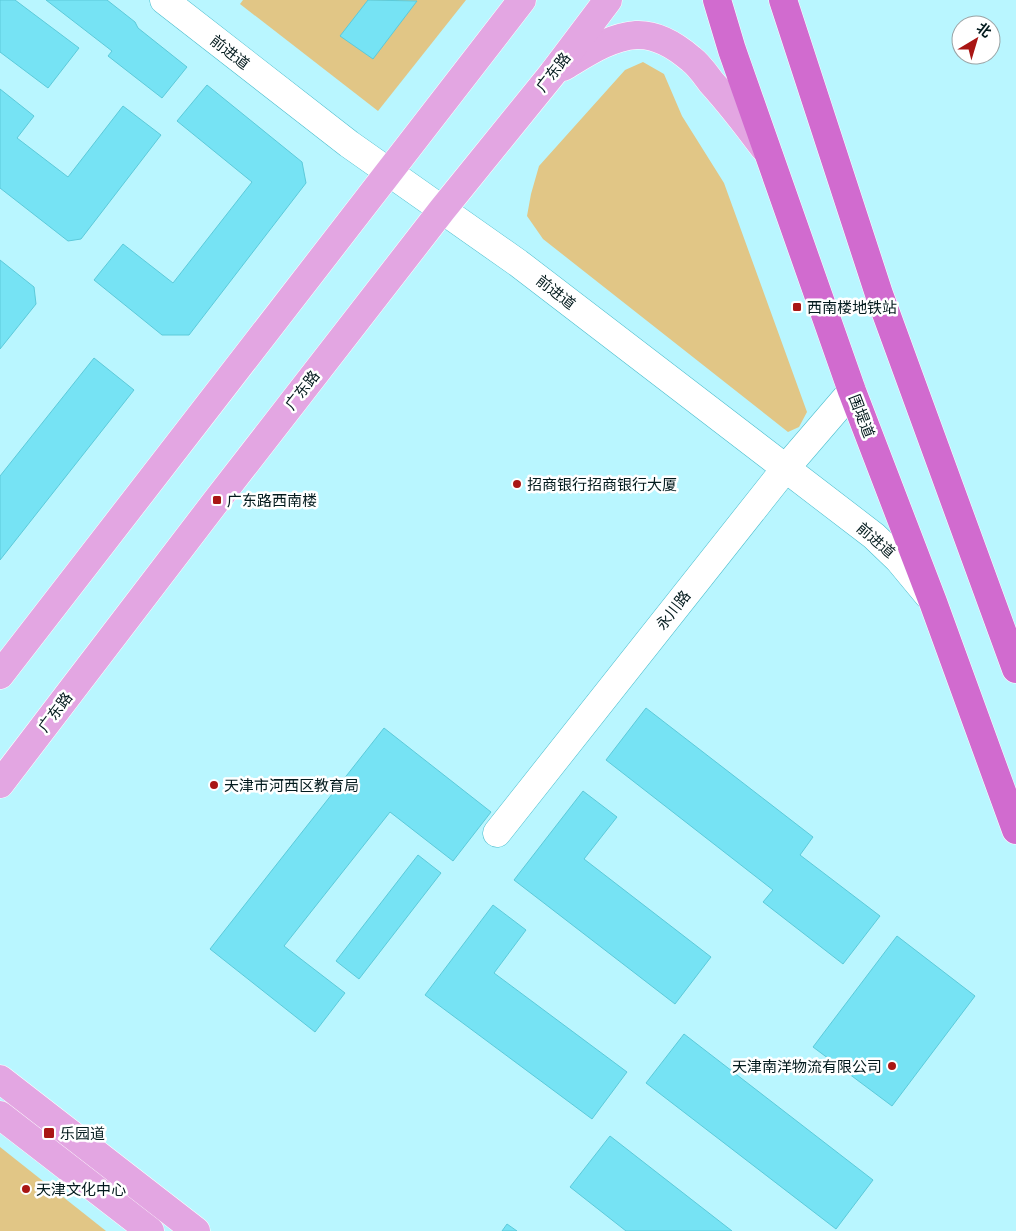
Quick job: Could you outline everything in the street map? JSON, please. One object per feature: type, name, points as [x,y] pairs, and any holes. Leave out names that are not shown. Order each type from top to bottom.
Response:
[{"type":"highway","name":"围堤道","points":[[717,0],[732,50],[852,391],[933,602],[1016,830]]},
{"type":"highway","points":[[783,0],[878,294],[1016,669]]},
{"type":"main road","name":"广东路","points":[[0,784],[217,500],[446,205],[553,73],[608,0]]},
{"type":"main road","points":[[0,676],[519,3]]},
{"type":"main road","points":[[553,73],[599,46],[616,39],[636,35],[652,36],[672,45],[692,60],[733,107],[770,156]]},
{"type":"main road","points":[[0,1079],[196,1231]]},
{"type":"main road","points":[[0,1115],[150,1231]]},
{"type":"street","name":"前进道","points":[[164,0],[348,144],[393,166]]},
{"type":"street","name":"前进道","points":[[192,0],[393,166],[874,536],[910,572],[933,602]]},
{"type":"street","name":"永川路","points":[[497,833],[785,468],[852,391]]},
{"type":"shaded area","points":[[243,0],[466,0],[378,111],[240,4]]},
{"type":"shaded area","points":[[643,62],[664,74],[682,116],[724,183],[807,412],[799,427],[788,432],[543,239],[527,216],[539,166],[625,70]]},
{"type":"shaded area","name":"天津文化中心","points":[[0,1147],[106,1231],[0,1231]]},
{"type":"building","points":[[0,0],[15,0],[79,48],[48,88],[0,52]]},
{"type":"building","points":[[46,0],[107,0],[135,22],[138,28],[187,67],[162,98],[108,56],[112,51]]},
{"type":"building","points":[[368,0],[417,1],[373,59],[340,36]]},
{"type":"building","points":[[207,85],[302,162],[306,183],[189,335],[162,335],[94,280],[123,244],[173,283],[252,182],[177,121]]},
{"type":"building","points":[[0,89],[34,116],[17,138],[68,177],[123,106],[161,135],[81,239],[68,241],[0,188]]},
{"type":"building","points":[[0,260],[34,287],[36,304],[0,349]]},
{"type":"building","points":[[94,358],[134,390],[0,560],[0,476]]},
{"type":"building","points":[[646,708],[813,837],[800,855],[880,916],[843,964],[763,902],[773,890],[606,760]]},
{"type":"building","points":[[384,728],[491,812],[453,861],[390,812],[284,946],[345,993],[315,1032],[210,949]]},
{"type":"building","points":[[583,791],[617,817],[584,859],[711,957],[675,1004],[514,880]]},
{"type":"building","points":[[418,855],[441,873],[359,979],[336,961]]},
{"type":"building","points":[[493,905],[526,930],[494,973],[627,1072],[592,1119],[425,995]]},
{"type":"building","points":[[897,936],[975,996],[892,1106],[813,1047]]},
{"type":"building","points":[[684,1034],[873,1180],[836,1229],[646,1083]]},
{"type":"building","points":[[610,1136],[732,1231],[626,1231],[570,1187]]},
{"type":"building","points":[[507,1224],[517,1231],[502,1231]]},
{"type":"place","name":"西南楼地铁站","points":[[797,307]]},
{"type":"place","name":"招商银行招商银行大厦","points":[[517,484]]},
{"type":"place","name":"广东路西南楼","points":[[217,500]]},
{"type":"place","name":"天津市河西区教育局","points":[[214,785]]},
{"type":"place","name":"天津南洋物流有限公司","points":[[892,1066]]},
{"type":"place","name":"乐园道","points":[[49,1133]]},
{"type":"place","name":"天津文化中心","points":[[26,1189]]}]
